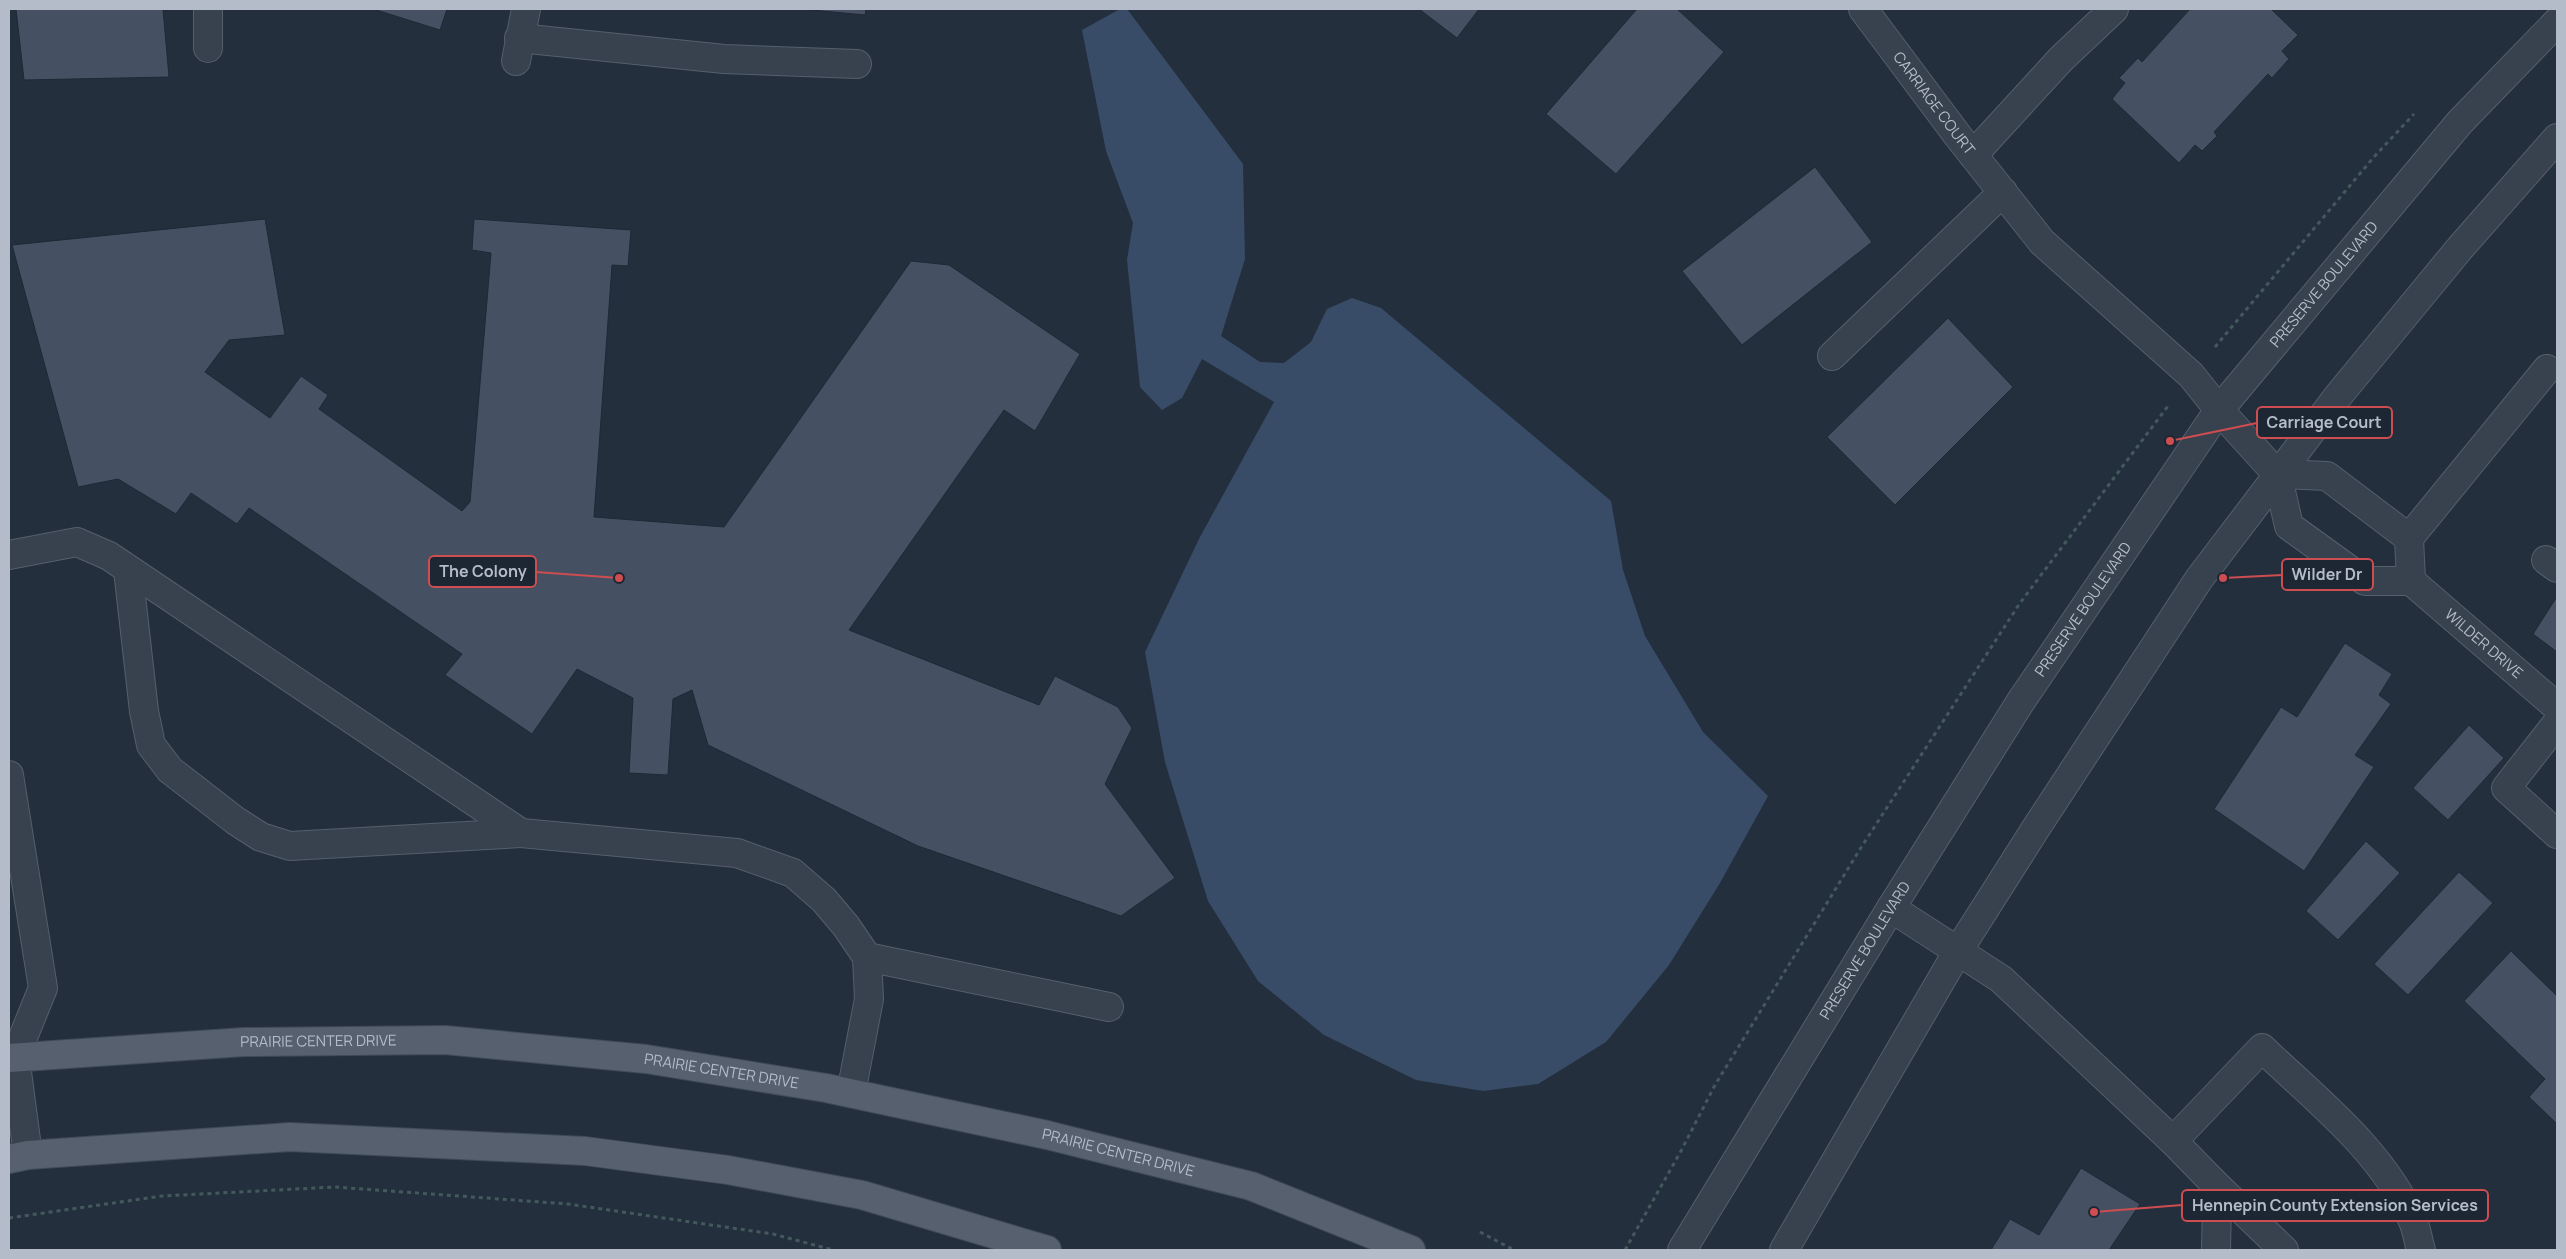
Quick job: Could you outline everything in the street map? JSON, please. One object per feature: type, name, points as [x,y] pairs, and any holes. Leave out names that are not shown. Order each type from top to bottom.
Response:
[{"type":"main road","name":"PRAIRIE CENTER DRIVE","points":[[11,1054],[244,1042],[445,1040],[646,1059],[851,1093],[1047,1135],[1251,1186],[1411,1250]]},
{"type":"main road","points":[[19,1157],[290,1137],[584,1151],[728,1170],[862,1195],[1047,1250]]},
{"type":"street","points":[[208,9],[208,48]]},
{"type":"street","points":[[526,9],[518,49],[858,64]]},
{"type":"street","name":"CARRIAGE COURT","points":[[1863,9],[1973,155],[2042,242],[2191,375],[2219,410],[2277,474]]},
{"type":"street","points":[[1973,155],[2061,59],[2114,9]]},
{"type":"street","name":"PRESERVE BOULEVARD","points":[[1682,1250],[1891,908],[2021,701],[2219,410],[2460,122],[2557,22]]},
{"type":"street","points":[[1784,1250],[1958,951],[2199,579],[2277,474],[2418,298],[2557,138]]},
{"type":"street","points":[[1832,356],[2002,192]]},
{"type":"street","points":[[2277,474],[2289,526],[2365,581],[2411,580],[2409,538],[2547,369]]},
{"type":"street","points":[[2277,474],[2327,476],[2409,538]]},
{"type":"street","points":[[9,555],[77,542],[108,556],[520,833]]},
{"type":"street","points":[[128,570],[144,710],[151,745],[170,770],[236,821],[261,837],[290,846],[520,833],[737,852],[793,873],[824,900],[846,926],[866,957],[869,999],[851,1093]]},
{"type":"street","name":"WILDER DRIVE","points":[[2411,580],[2557,707]]},
{"type":"street","points":[[2557,723],[2506,788],[2557,834]]},
{"type":"street","points":[[9,775],[43,988],[11,1054],[19,1157]]},
{"type":"street","points":[[1891,908],[2001,979],[2173,1141],[2284,1250]]},
{"type":"street","points":[[866,957],[1109,1007]]},
{"type":"street","points":[[2173,1141],[2262,1048],[2356,1138],[2391,1181],[2413,1222],[2421,1250]]},
{"type":"street","points":[[2214,1183],[2217,1199],[2216,1250]]},
{"type":"path","points":[[9,1218],[162,1196],[335,1187],[568,1204],[773,1234],[833,1250]]},
{"type":"path","points":[[1480,1232],[1514,1250]]},
{"type":"water","points":[[1120,9],[1127,9],[1243,164],[1245,259],[1221,336],[1260,362],[1284,363],[1311,342],[1327,309],[1352,298],[1381,308],[1611,501],[1623,570],[1645,636],[1703,732],[1768,796],[1720,883],[1669,965],[1606,1042],[1538,1084],[1483,1091],[1416,1080],[1324,1035],[1258,981],[1208,901],[1165,762],[1145,652],[1200,537],[1274,402],[1202,359],[1182,398],[1162,410],[1140,387],[1127,260],[1133,223],[1106,151],[1082,30]]},
{"type":"building","points":[[16,9],[163,9],[169,77],[24,80]]},
{"type":"building","points":[[373,9],[447,9],[440,30]]},
{"type":"building","points":[[801,9],[866,9],[865,15]]},
{"type":"building","points":[[1419,9],[1479,9],[1457,38]]},
{"type":"building","points":[[1637,9],[1677,9],[1724,52],[1616,174],[1546,114]]},
{"type":"building","points":[[2190,9],[2271,9],[2298,35],[2282,51],[2289,59],[2272,78],[2268,74],[2214,132],[2217,136],[2202,151],[2195,145],[2179,163],[2112,99],[2125,83],[2119,78],[2138,58],[2142,62]]},
{"type":"building","points":[[1815,167],[1872,242],[1742,345],[1682,271]]},
{"type":"building","points":[[265,219],[285,335],[229,340],[205,372],[270,418],[301,376],[328,395],[319,409],[462,511],[470,502],[491,253],[472,250],[474,219],[631,230],[628,266],[612,265],[594,517],[724,527],[911,261],[949,265],[1080,354],[1035,431],[1004,410],[849,630],[1039,705],[1055,676],[1118,707],[1132,728],[1105,784],[1175,878],[1121,916],[918,846],[708,745],[692,690],[673,699],[668,775],[629,773],[633,698],[577,669],[532,734],[445,675],[462,654],[249,508],[237,524],[191,493],[176,514],[118,479],[78,487],[12,245]]},
{"type":"building","points":[[1948,318],[2013,387],[1895,505],[1827,437]]},
{"type":"building","points":[[2557,599],[2557,652],[2533,634]]},
{"type":"building","points":[[2345,643],[2392,674],[2379,695],[2391,704],[2355,755],[2374,767],[2304,871],[2214,809],[2281,707],[2297,717]]},
{"type":"building","points":[[2469,725],[2504,758],[2448,820],[2413,788]]},
{"type":"building","points":[[2366,841],[2400,873],[2338,940],[2306,911]]},
{"type":"building","points":[[2459,872],[2493,903],[2408,995],[2374,964]]},
{"type":"building","points":[[2511,951],[2557,996],[2557,1124],[2529,1097],[2545,1079],[2464,1001]]},
{"type":"building","points":[[2081,1168],[2140,1204],[2109,1250],[1991,1250],[2010,1219],[2039,1235]]},
{"type":"place","name":"Carriage Court","points":[[2170,441]]},
{"type":"place","name":"The Colony","points":[[619,578]]},
{"type":"place","name":"Wilder Dr","points":[[2223,578]]},
{"type":"place","name":"Hennepin County Extension Services","points":[[2094,1212]]}]
